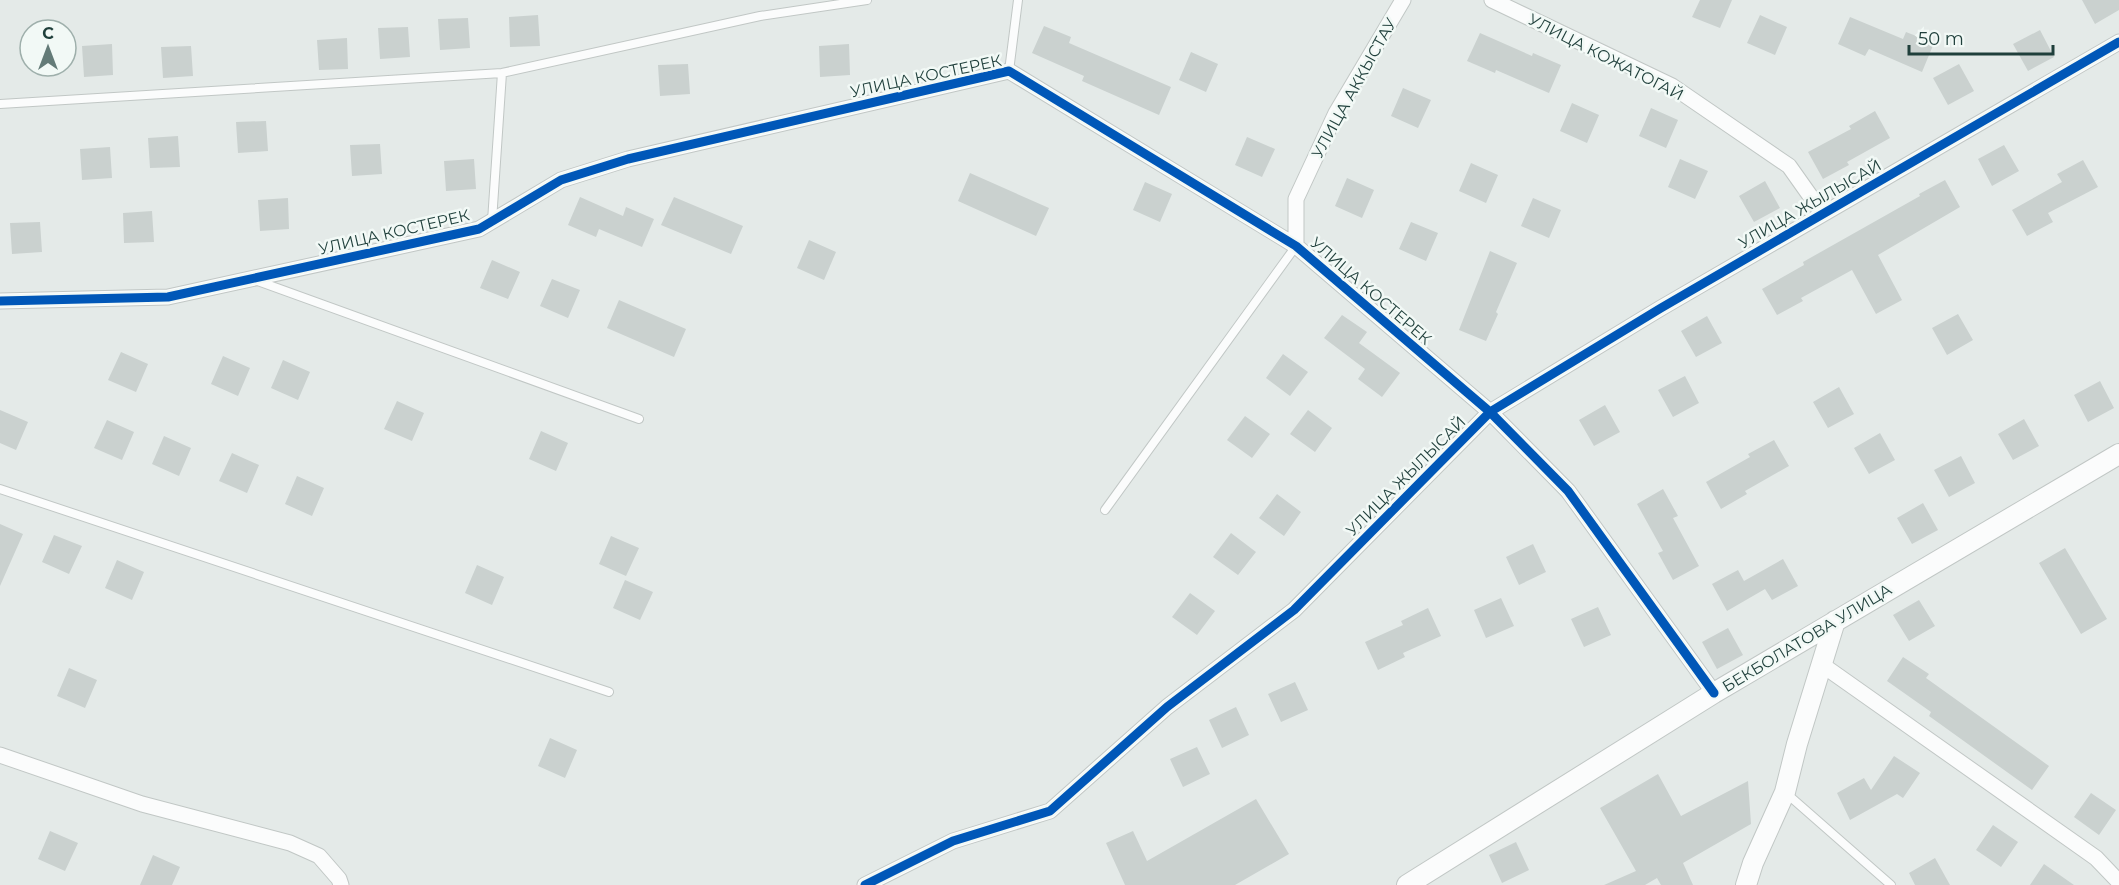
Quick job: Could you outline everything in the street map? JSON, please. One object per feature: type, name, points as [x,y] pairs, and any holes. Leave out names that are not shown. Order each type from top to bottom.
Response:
[{"type":"street","name":"УЛИЦА АККЫСТАУ","points":[[1296,246],[1296,199],[1336,113],[1403,0]]},
{"type":"street","name":"УЛИЦА КОЖАТОГАЙ","points":[[1492,0],[1672,86],[1789,166],[1823,214]]},
{"type":"street","name":"УЛИЦА ЖЫЛЫСАЙ","points":[[865,885],[953,841],[1050,811],[1167,707],[1294,610],[1490,412],[1662,308],[2119,42]]},
{"type":"street","name":"УЛИЦА КОСТЕРЕК","points":[[0,301],[168,297],[480,229],[561,180],[628,159],[1009,71],[1296,246],[1490,412],[1568,491],[1714,693]]},
{"type":"street","name":"БЕКБОЛАТОВА УЛИЦА","points":[[1407,885],[1714,693],[2119,454]]},
{"type":"street","points":[[1746,885],[1753,863],[1785,792],[1835,621]]},
{"type":"street","points":[[1821,664],[2096,858],[2119,882]]},
{"type":"street","points":[[0,755],[142,804],[290,843],[318,856],[339,879],[341,885]]},
{"type":"lane","points":[[0,104],[502,73],[760,16],[867,0]]},
{"type":"lane","points":[[1009,71],[1018,0]]},
{"type":"lane","points":[[492,221],[502,73]]},
{"type":"lane","points":[[1105,510],[1296,246]]},
{"type":"lane","points":[[251,279],[639,419]]},
{"type":"lane","points":[[0,489],[609,692]]},
{"type":"lane","points":[[1785,792],[1891,885]]},
{"type":"building","points":[[1700,0],[1732,0],[1720,28],[1692,17]]},
{"type":"building","points":[[2082,0],[2119,0],[2119,10],[2095,24]]},
{"type":"building","points":[[538,15],[540,46],[510,47],[509,17]]},
{"type":"building","points":[[1760,15],[1787,27],[1775,55],[1747,43]]},
{"type":"building","points":[[1850,17],[1903,39],[1906,32],[1934,43],[1922,72],[1869,49],[1865,56],[1838,44]]},
{"type":"building","points":[[468,18],[470,48],[440,50],[438,19]]},
{"type":"building","points":[[1044,26],[1071,37],[1069,43],[1171,87],[1159,115],[1082,81],[1084,76],[1032,53]]},
{"type":"building","points":[[408,27],[410,57],[380,59],[378,28]]},
{"type":"building","points":[[2040,30],[2054,57],[2028,71],[2013,44]]},
{"type":"building","points":[[1480,33],[1532,56],[1533,53],[1561,65],[1549,93],[1496,70],[1495,73],[1467,61]]},
{"type":"building","points":[[347,38],[348,69],[319,70],[317,40]]},
{"type":"building","points":[[112,44],[113,75],[84,77],[82,46]]},
{"type":"building","points":[[849,44],[850,75],[820,77],[819,46]]},
{"type":"building","points":[[191,46],[193,76],[163,78],[161,47]]},
{"type":"building","points":[[1191,52],[1218,64],[1206,92],[1179,80]]},
{"type":"building","points":[[688,64],[690,94],[660,96],[658,65]]},
{"type":"building","points":[[1959,64],[1974,91],[1948,105],[1933,78]]},
{"type":"building","points":[[1403,88],[1431,100],[1418,128],[1391,116]]},
{"type":"building","points":[[1572,103],[1599,115],[1587,143],[1560,131]]},
{"type":"building","points":[[1651,108],[1678,120],[1666,148],[1639,136]]},
{"type":"building","points":[[1875,111],[1890,138],[1847,162],[1849,165],[1823,179],[1808,152],[1851,129],[1849,126]]},
{"type":"building","points":[[266,121],[268,151],[238,153],[236,122]]},
{"type":"building","points":[[178,136],[180,167],[150,168],[148,138]]},
{"type":"building","points":[[1247,137],[1275,149],[1262,177],[1235,165]]},
{"type":"building","points":[[380,144],[382,174],[352,176],[350,145]]},
{"type":"building","points":[[2004,145],[2019,171],[1992,186],[1978,159]]},
{"type":"building","points":[[110,147],[112,178],[82,180],[80,149]]},
{"type":"building","points":[[474,159],[476,189],[446,191],[444,161]]},
{"type":"building","points":[[1680,159],[1708,171],[1695,199],[1668,187]]},
{"type":"building","points":[[2083,160],[2098,187],[2048,213],[2053,222],[2027,236],[2012,210],[2062,182],[2057,174]]},
{"type":"building","points":[[1471,163],[1498,175],[1486,203],[1459,191]]},
{"type":"building","points":[[970,173],[1049,208],[1036,236],[958,201]]},
{"type":"building","points":[[1347,178],[1374,190],[1362,218],[1335,206]]},
{"type":"building","points":[[1945,180],[1960,207],[1878,255],[1902,300],[1876,314],[1852,270],[1801,298],[1803,301],[1777,315],[1762,289],[1804,265],[1803,262]]},
{"type":"building","points":[[1765,181],[1780,208],[1754,222],[1739,196]]},
{"type":"building","points":[[1145,182],[1172,194],[1160,222],[1133,210]]},
{"type":"building","points":[[580,197],[623,216],[626,207],[654,219],[642,247],[599,229],[596,237],[568,225]]},
{"type":"building","points":[[674,197],[743,226],[731,254],[661,225]]},
{"type":"building","points":[[288,198],[289,229],[260,231],[258,200]]},
{"type":"building","points":[[1533,198],[1561,210],[1549,238],[1521,226]]},
{"type":"building","points":[[152,211],[154,242],[124,243],[123,213]]},
{"type":"building","points":[[40,222],[42,252],[12,254],[10,223]]},
{"type":"building","points":[[1411,222],[1438,233],[1426,261],[1399,249]]},
{"type":"building","points":[[809,240],[836,252],[824,280],[797,268]]},
{"type":"building","points":[[1490,251],[1517,263],[1486,341],[1459,330]]},
{"type":"building","points":[[492,260],[520,272],[508,299],[480,288]]},
{"type":"building","points":[[552,279],[580,290],[568,318],[540,306]]},
{"type":"building","points":[[619,300],[686,329],[674,357],[607,328]]},
{"type":"building","points":[[1958,314],[1973,340],[1947,355],[1932,328]]},
{"type":"building","points":[[1342,315],[1367,332],[1359,343],[1400,373],[1382,397],[1358,379],[1365,369],[1324,338]]},
{"type":"building","points":[[1707,316],[1722,343],[1696,357],[1681,331]]},
{"type":"building","points":[[121,352],[148,364],[136,392],[108,380]]},
{"type":"building","points":[[1283,354],[1308,372],[1290,396],[1266,378]]},
{"type":"building","points":[[223,356],[250,368],[238,396],[211,384]]},
{"type":"building","points":[[283,360],[310,372],[298,400],[271,388]]},
{"type":"building","points":[[1685,376],[1699,403],[1673,417],[1658,390]]},
{"type":"building","points":[[2100,381],[2114,408],[2088,422],[2074,395]]},
{"type":"building","points":[[1839,387],[1854,414],[1828,428],[1813,402]]},
{"type":"building","points":[[397,401],[424,413],[412,441],[384,429]]},
{"type":"building","points":[[1605,405],[1620,432],[1594,446],[1579,420]]},
{"type":"building","points":[[0,410],[28,422],[16,450],[0,443]]},
{"type":"building","points":[[1308,410],[1332,428],[1315,452],[1290,434]]},
{"type":"building","points":[[1245,416],[1270,434],[1252,458],[1227,440]]},
{"type":"building","points":[[2024,419],[2039,446],[2013,460],[1998,434]]},
{"type":"building","points":[[107,420],[134,432],[122,460],[94,448]]},
{"type":"building","points":[[541,431],[568,443],[556,471],[529,459]]},
{"type":"building","points":[[1880,433],[1895,460],[1869,474],[1854,448]]},
{"type":"building","points":[[164,436],[191,448],[179,476],[152,464]]},
{"type":"building","points":[[1774,440],[1789,466],[1745,491],[1747,494],[1721,509],[1706,482],[1750,457],[1748,454]]},
{"type":"building","points":[[232,453],[259,465],[247,493],[219,481]]},
{"type":"building","points":[[1961,456],[1975,483],[1949,497],[1934,470]]},
{"type":"building","points":[[297,476],[324,488],[312,516],[285,504]]},
{"type":"building","points":[[1663,489],[1678,516],[1673,518],[1699,566],[1673,580],[1658,553],[1663,551],[1637,504]]},
{"type":"building","points":[[1277,494],[1301,512],[1284,536],[1259,518]]},
{"type":"building","points":[[1923,503],[1938,530],[1912,544],[1897,518]]},
{"type":"building","points":[[0,524],[23,534],[0,586]]},
{"type":"building","points":[[1231,533],[1256,552],[1238,575],[1213,557]]},
{"type":"building","points":[[54,535],[82,546],[69,574],[42,562]]},
{"type":"building","points":[[611,536],[639,548],[626,576],[599,564]]},
{"type":"building","points":[[1533,544],[1546,572],[1519,585],[1506,557]]},
{"type":"building","points":[[2065,548],[2107,619],[2081,634],[2039,563]]},
{"type":"building","points":[[1783,559],[1798,586],[1772,600],[1765,589],[1727,611],[1712,584],[1738,570],[1744,581]]},
{"type":"building","points":[[117,560],[144,572],[132,600],[105,588]]},
{"type":"building","points":[[477,565],[504,577],[492,605],[465,593]]},
{"type":"building","points":[[625,580],[653,592],[640,620],[613,608]]},
{"type":"building","points":[[1190,593],[1215,611],[1197,635],[1172,617]]},
{"type":"building","points":[[1501,598],[1514,626],[1486,638],[1474,610]]},
{"type":"building","points":[[1919,600],[1935,626],[1909,641],[1893,615]]},
{"type":"building","points":[[1598,607],[1611,635],[1584,647],[1571,619]]},
{"type":"building","points":[[1428,608],[1441,636],[1403,653],[1405,657],[1378,670],[1365,642],[1403,625],[1401,621]]},
{"type":"building","points":[[1728,628],[1743,655],[1717,669],[1702,642]]},
{"type":"building","points":[[1903,657],[1929,674],[1926,678],[2049,766],[2032,790],[1929,716],[1931,712],[1887,681]]},
{"type":"building","points":[[69,668],[97,680],[85,708],[57,696]]},
{"type":"building","points":[[1295,682],[1308,710],[1281,722],[1268,694]]},
{"type":"building","points":[[1236,707],[1249,735],[1222,748],[1209,720]]},
{"type":"building","points":[[550,738],[577,750],[565,778],[538,766]]},
{"type":"building","points":[[1197,747],[1210,774],[1183,787],[1170,759]]},
{"type":"building","points":[[1894,756],[1920,773],[1903,798],[1897,794],[1850,820],[1837,793],[1864,778],[1871,790]]},
{"type":"building","points":[[1658,774],[1681,816],[1748,781],[1751,824],[1683,863],[1693,885],[1661,885],[1657,878],[1645,885],[1604,885],[1636,871],[1600,808]]},
{"type":"building","points":[[2091,793],[2116,810],[2099,835],[2074,817]]},
{"type":"building","points":[[1256,799],[1289,854],[1235,885],[1125,885],[1106,843],[1133,831],[1147,861]]},
{"type":"building","points":[[1993,825],[2018,842],[2001,867],[1976,850]]},
{"type":"building","points":[[50,831],[78,843],[65,871],[38,859]]},
{"type":"building","points":[[1516,842],[1529,870],[1502,883],[1489,855]]},
{"type":"building","points":[[153,855],[180,867],[172,885],[140,885]]},
{"type":"building","points":[[1935,858],[1950,885],[1915,885],[1909,873]]},
{"type":"building","points":[[2044,864],[2074,885],[2030,885]]},
{"type":"cycle path","points":[[865,885],[953,841],[1050,811],[1167,707],[1294,610],[1490,412],[1661,308],[2119,42]]},
{"type":"cycle path","points":[[0,301],[168,297],[479,229],[561,180],[628,159],[1009,71],[1296,246],[1490,412],[1568,491],[1714,693]]}]
